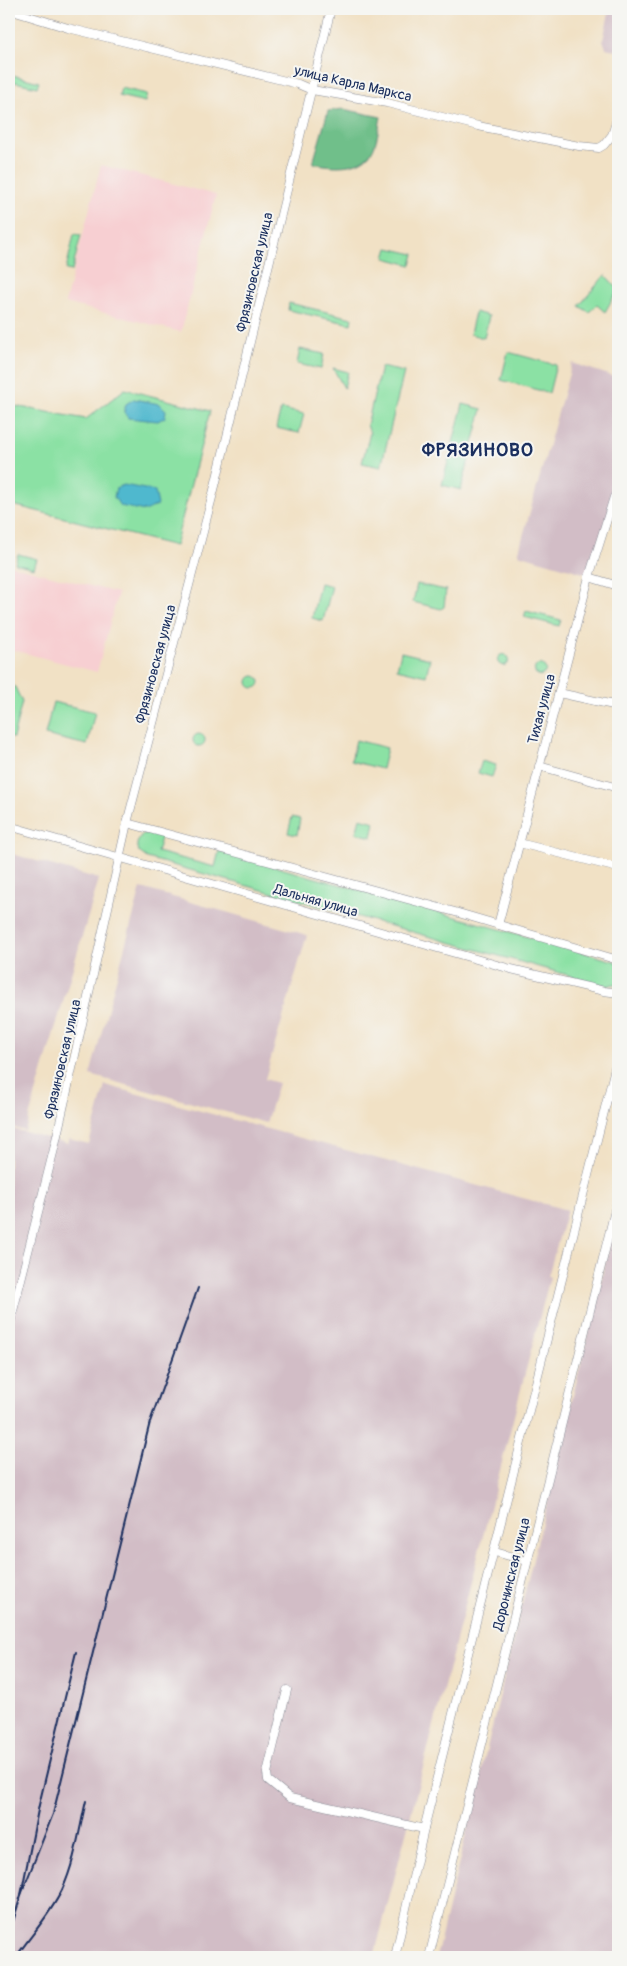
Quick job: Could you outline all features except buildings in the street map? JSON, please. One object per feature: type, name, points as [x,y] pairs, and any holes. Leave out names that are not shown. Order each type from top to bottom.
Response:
[{"type":"street","name":"Фрязиновская улица","points":[[9,1327],[54,1149],[127,823],[215,486],[331,9]]},
{"type":"street","name":"улица Карла Маркса","points":[[9,10],[68,28],[298,84],[312,90],[388,103],[478,126],[579,146],[599,148],[604,145],[612,135],[618,116]]},
{"type":"street","name":"Тихая улица","points":[[498,925],[589,577],[613,501],[618,494]]},
{"type":"street","points":[[589,577],[618,586]]},
{"type":"street","points":[[559,693],[618,706]]},
{"type":"street","points":[[539,766],[618,788]]},
{"type":"street","name":"Дальняя улица","points":[[127,823],[618,960]]},
{"type":"street","name":"Дальняя улица","points":[[9,826],[512,968],[618,993]]},
{"type":"street","points":[[518,843],[618,868]]},
{"type":"street","points":[[395,1957],[424,1828],[495,1552],[618,1056]]},
{"type":"street","name":"Доронинская улица","points":[[429,1957],[618,1198]]},
{"type":"street","points":[[495,1552],[527,1561]]},
{"type":"street","points":[[287,1690],[267,1773],[268,1780],[276,1789],[298,1801],[424,1828]]},
{"type":"shaded area","points":[[610,9],[618,9],[618,51],[606,48],[603,40]]},
{"type":"shaded area","points":[[101,165],[216,195],[181,332],[65,303]]},
{"type":"shaded area","points":[[572,363],[618,378],[618,491],[587,574],[518,554]]},
{"type":"shaded area","points":[[9,565],[118,593],[97,672],[9,649]]},
{"type":"shaded area","points":[[9,853],[99,879],[25,1131],[9,1126]]},
{"type":"shaded area","points":[[141,888],[307,935],[265,1079],[278,1083],[266,1123],[90,1075]]},
{"type":"shaded area","points":[[105,1085],[567,1210],[548,1276],[550,1277],[374,1957],[9,1957],[9,1128],[67,1143],[69,1139],[89,1144]]},
{"type":"shaded area","points":[[618,1211],[618,1957],[436,1957]]},
{"type":"green space","points":[[9,74],[39,82],[37,87],[15,82],[9,101]]},
{"type":"green space","points":[[121,88],[147,94],[145,102],[119,96]]},
{"type":"green space","points":[[343,109],[381,117],[374,148],[367,157],[345,166],[313,163],[328,111]]},
{"type":"green space","points":[[74,234],[81,235],[72,271],[66,270]]},
{"type":"green space","points":[[388,248],[414,254],[411,265],[385,258]]},
{"type":"green space","points":[[605,275],[618,289],[605,312],[597,305],[589,312],[579,306]]},
{"type":"green space","points":[[289,303],[352,318],[351,324],[288,310]]},
{"type":"green space","points":[[475,312],[489,316],[484,338],[470,334]]},
{"type":"green space","points":[[300,349],[324,354],[321,369],[297,364]]},
{"type":"green space","points":[[508,352],[556,365],[549,393],[501,380]]},
{"type":"green space","points":[[381,367],[404,372],[381,467],[362,463],[370,433],[367,425]]},
{"type":"green space","points":[[333,368],[348,372],[344,388]]},
{"type":"green space","points":[[125,389],[210,411],[175,546],[9,504],[9,405],[86,419]]},
{"type":"green space","points":[[463,404],[482,409],[461,490],[442,485]]},
{"type":"green space","points":[[281,409],[304,414],[299,433],[276,428]]},
{"type":"green space","points":[[18,554],[37,559],[34,568],[15,563]]},
{"type":"green space","points":[[320,583],[332,586],[323,621],[312,618]]},
{"type":"green space","points":[[417,584],[446,590],[444,607],[441,609],[413,602]]},
{"type":"green space","points":[[526,611],[561,620],[559,626],[524,617]]},
{"type":"green space","points":[[401,652],[430,659],[426,676],[397,669]]},
{"type":"green space","points":[[503,654],[509,660],[503,666],[497,660]]},
{"type":"green space","points":[[540,664],[546,670],[540,676],[534,670]]},
{"type":"green space","points":[[252,676],[256,676],[260,682],[256,688],[252,688],[248,684],[248,680]]},
{"type":"green space","points":[[9,685],[15,687],[22,702],[13,738],[9,737]]},
{"type":"green space","points":[[53,702],[95,712],[87,745],[45,735]]},
{"type":"green space","points":[[197,734],[201,734],[205,740],[201,746],[197,746],[193,742],[193,738]]},
{"type":"green space","points":[[356,740],[387,748],[382,769],[351,761]]},
{"type":"green space","points":[[482,761],[496,765],[492,777],[478,773]]},
{"type":"green space","points":[[292,817],[300,819],[297,835],[288,833]]},
{"type":"green space","points":[[360,818],[375,822],[372,837],[356,833]]},
{"type":"green space","points":[[147,832],[162,835],[157,852],[215,867],[219,851],[614,961],[618,963],[618,983],[607,986],[147,858],[139,852],[137,843],[142,835]]},
{"type":"water","points":[[134,399],[159,404],[166,410],[165,417],[158,421],[128,418],[124,412],[126,404]]},
{"type":"water","points":[[124,485],[155,491],[158,505],[145,511],[120,506],[114,497],[116,488]]},
{"type":"railway","points":[[21,1895],[53,1814],[150,1422],[198,1288]]},
{"type":"railway","points":[[9,1935],[21,1895],[39,1805],[76,1652]]},
{"type":"railway","points":[[16,1957],[46,1916],[62,1890],[73,1857],[86,1801]]},
{"type":"district","name":"ФРЯЗИНОВО","points":[[478,449]]}]
